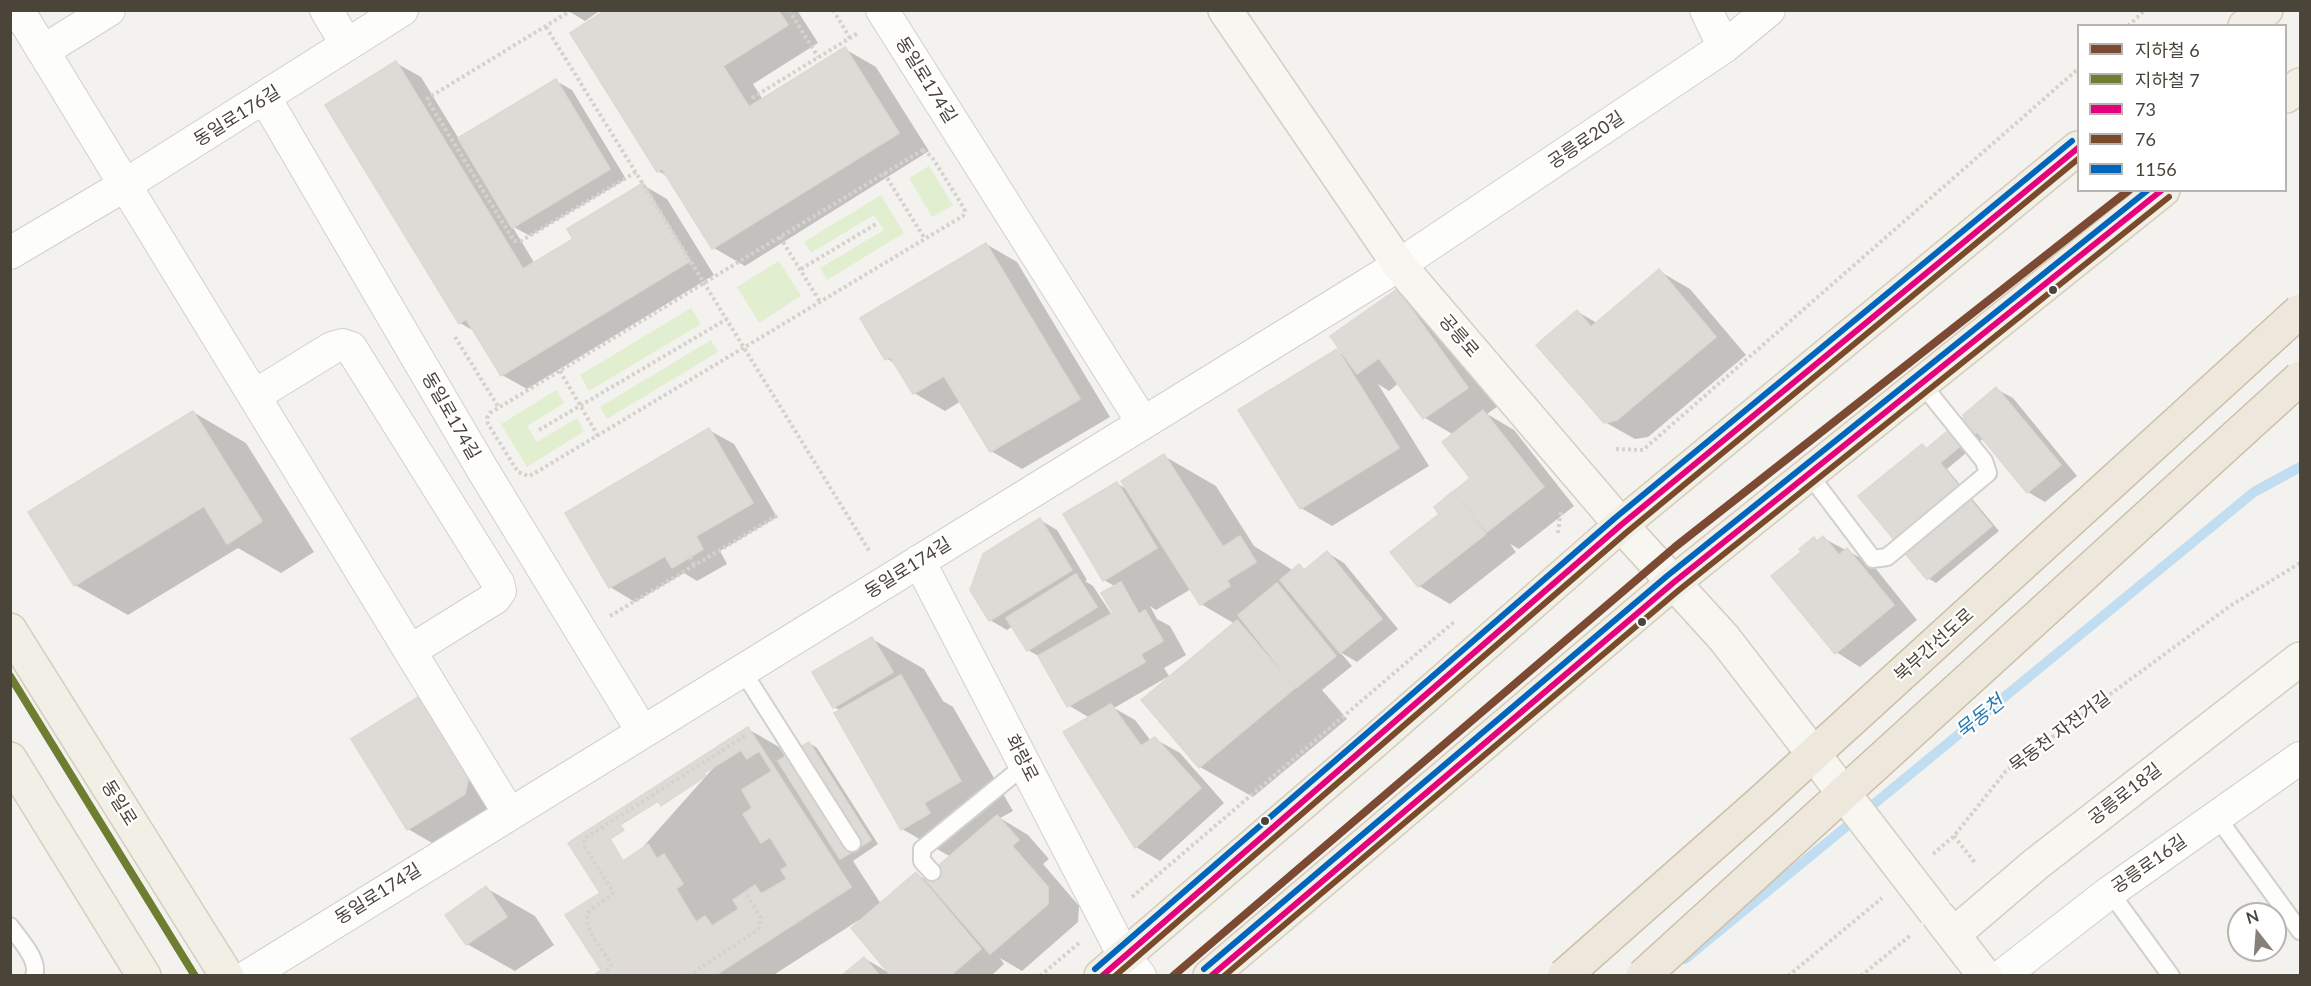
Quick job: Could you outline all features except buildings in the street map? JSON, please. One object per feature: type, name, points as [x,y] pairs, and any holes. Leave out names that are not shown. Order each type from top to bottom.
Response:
[{"type":"highway","name":"북부간선도로","points":[[1564,975],[1769,795],[2301,311]]},
{"type":"highway","points":[[1643,975],[2301,378]]},
{"type":"main road","points":[[2248,24],[2266,10]]},
{"type":"main road","points":[[2287,95],[2301,85]]},
{"type":"main road","name":"화랑로","points":[[1121,969],[1621,525],[2077,150]]},
{"type":"main road","points":[[1210,975],[1673,583],[2161,192]]},
{"type":"main road","name":"동일로","points":[[10,630],[227,975]]},
{"type":"main road","points":[[10,759],[144,975]]},
{"type":"street","points":[[18,10],[509,813]]},
{"type":"street","points":[[43,51],[109,10]]},
{"type":"street","points":[[326,10],[347,45]]},
{"type":"street","name":"동일로176길","points":[[10,253],[125,185],[402,10]]},
{"type":"street","name":"공릉로","points":[[1225,10],[1399,265],[1621,525],[1724,638],[1934,927]]},
{"type":"street","points":[[1706,10],[1724,47]]},
{"type":"street","name":"공릉로20길","points":[[1399,265],[1724,47],[1769,10]]},
{"type":"street","name":"동일로174길","points":[[873,20],[1143,423]]},
{"type":"street","name":"동일로174길","points":[[265,98],[484,472],[642,731]]},
{"type":"street","name":"동일로174길","points":[[248,975],[1399,265]]},
{"type":"street","points":[[254,396],[332,348],[349,346],[498,583],[500,591],[495,598],[410,651]]},
{"type":"street","points":[[444,497],[484,472]]},
{"type":"street","name":"화랑로","points":[[919,561],[1106,920],[1121,969]]},
{"type":"street","name":"공릉로18길","points":[[1934,927],[2036,864],[2301,659]]},
{"type":"street","name":"공릉로16길","points":[[2002,975],[2110,892],[2301,758]]},
{"type":"street","points":[[1934,927],[1985,975]]},
{"type":"lane","points":[[1809,474],[1873,559],[1887,557],[1985,478],[1988,466],[1922,384]]},
{"type":"lane","points":[[742,670],[852,843]]},
{"type":"lane","points":[[932,872],[922,861],[922,849],[1025,765]]},
{"type":"lane","points":[[2217,817],[2301,931]]},
{"type":"lane","points":[[2110,892],[2171,975]]},
{"type":"lane","points":[[10,926],[33,960],[36,967],[34,975]]},
{"type":"path","points":[[572,10],[428,98],[512,239],[521,241],[636,172]]},
{"type":"path","points":[[789,10],[818,57]]},
{"type":"path","points":[[833,10],[850,38]]},
{"type":"path","points":[[2130,24],[2145,10]]},
{"type":"path","points":[[752,98],[850,38],[873,20]]},
{"type":"path","points":[[546,27],[872,555]]},
{"type":"path","points":[[1616,449],[1643,450],[2077,71]]},
{"type":"path","points":[[923,150],[932,157],[965,211],[963,216],[536,473],[529,476],[518,472],[488,424],[488,418],[499,408],[705,282],[923,150]]},
{"type":"path","points":[[884,173],[925,239]]},
{"type":"path","points":[[801,269],[876,224]]},
{"type":"path","points":[[780,237],[820,302]]},
{"type":"path","points":[[539,430],[727,319]]},
{"type":"path","points":[[455,337],[499,408]]},
{"type":"path","points":[[560,371],[598,436]]},
{"type":"path","points":[[1550,540],[1558,532],[1562,504]]},
{"type":"path","points":[[610,616],[780,514]]},
{"type":"path","points":[[690,557],[694,566]]},
{"type":"path","name":"묵동천 자전거길","points":[[1932,855],[1954,836],[2006,771],[2230,606],[2301,562]]},
{"type":"path","points":[[1040,975],[1456,620]]},
{"type":"path","points":[[603,975],[611,965],[588,926],[587,917],[590,910],[613,892],[585,846],[584,839],[746,735]]},
{"type":"path","points":[[1954,836],[1976,864]]},
{"type":"path","points":[[688,975],[758,930],[761,918],[745,892]]},
{"type":"path","points":[[1788,975],[1888,892]]},
{"type":"path","points":[[1861,975],[1934,927]]},
{"type":"green space","points":[[929,166],[953,205],[932,217],[909,178]]},
{"type":"green space","points":[[881,195],[904,233],[827,280],[820,268],[884,230],[874,215],[811,253],[804,242]]},
{"type":"green space","points":[[779,261],[801,296],[759,323],[737,287]]},
{"type":"green space","points":[[691,308],[701,324],[589,391],[580,375]]},
{"type":"green space","points":[[711,340],[718,352],[607,419],[600,407]]},
{"type":"green space","points":[[556,390],[564,403],[527,426],[537,442],[577,418],[584,431],[527,467],[501,424]]},
{"type":"waterway","name":"묵동천","points":[[1685,959],[2254,492],[2300,467]]},
{"type":"metro line","name":"6","points":[[1173,976],[1675,547],[2126,192]]},
{"type":"metro line","name":"7","points":[[10,676],[195,976]]},
{"type":"transit line","name":"1156","points":[[1095,969],[1615,518],[2072,141]]},
{"type":"transit line","name":"73","points":[[1102,976],[1621,525],[2077,149]]},
{"type":"transit line","name":"76","points":[[1115,976],[1627,532],[2077,160]]},
{"type":"transit line","name":"1156","points":[[1204,969],[1667,576],[2146,192]]},
{"type":"transit line","name":"73","points":[[1211,976],[1673,583],[2160,192]]},
{"type":"transit line","name":"76","points":[[1224,976],[1679,590],[2169,197]]}]
